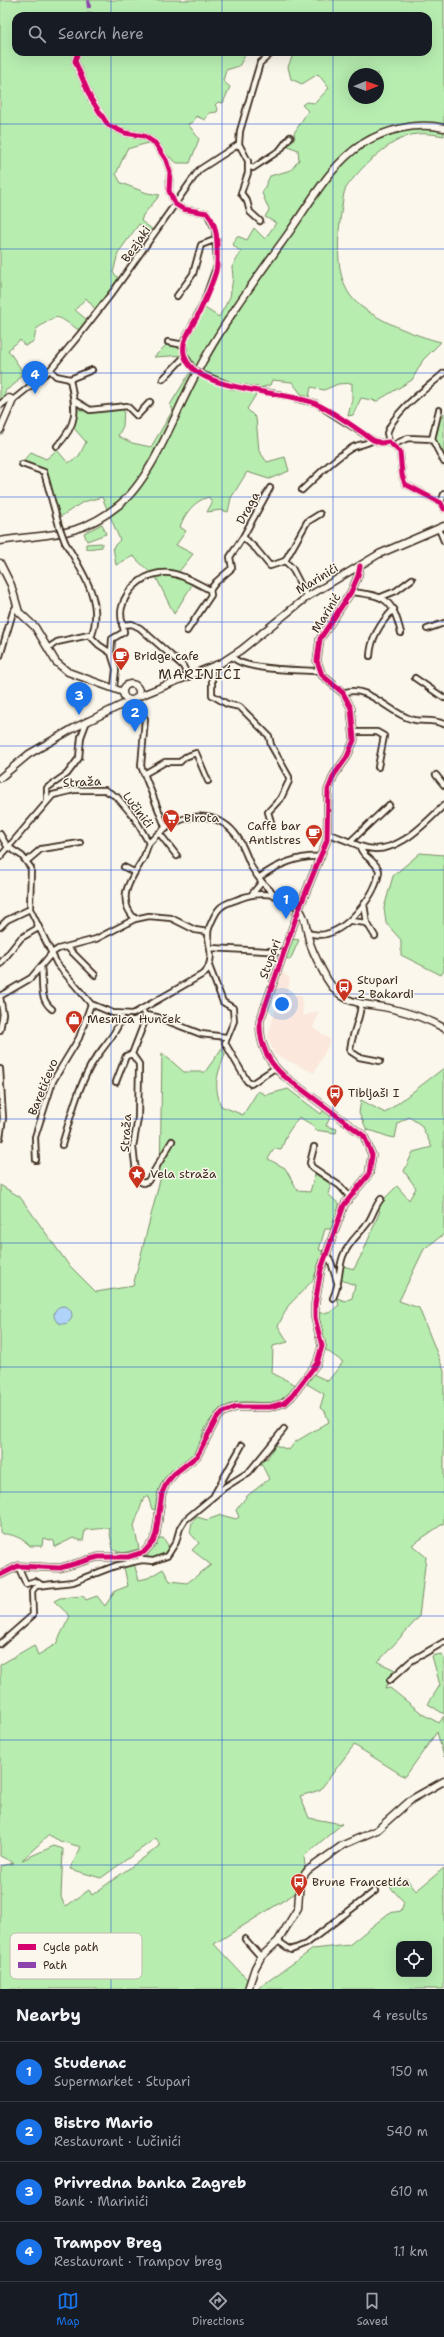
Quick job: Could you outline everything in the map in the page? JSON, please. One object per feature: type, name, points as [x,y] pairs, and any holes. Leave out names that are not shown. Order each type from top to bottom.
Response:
[{"type":"street","points":[[77,56],[75,61],[91,99],[108,125],[125,133],[144,136],[156,143],[166,160],[171,181],[169,193],[177,205],[207,213],[214,223],[217,238],[215,272],[184,345],[185,356],[193,369],[201,374],[236,387],[282,394],[315,403],[373,440],[381,443],[391,443],[408,438],[432,439]]},
{"type":"street","points":[[260,221],[250,212],[247,201],[241,193],[248,161],[239,144],[240,131],[260,63],[268,56]]},
{"type":"street","points":[[0,542],[67,533],[92,524],[121,504],[135,489],[148,470],[194,377],[222,329],[336,167],[363,143],[391,131],[417,126],[444,128]]},
{"type":"street","points":[[248,166],[253,168],[280,150],[290,136]]},
{"type":"street","name":"Bezjaki","points":[[13,400],[50,370],[112,294],[177,205],[191,180],[199,170],[239,144]]},
{"type":"street","points":[[177,296],[194,274],[201,245],[217,238]]},
{"type":"street","points":[[168,342],[184,345]]},
{"type":"street","points":[[163,379],[185,356]]},
{"type":"street","points":[[50,370],[56,376],[70,379],[92,370]]},
{"type":"street","points":[[444,373],[412,401],[396,418],[387,433],[391,443],[400,452],[402,474],[405,484],[441,504],[444,509]]},
{"type":"street","points":[[57,446],[71,430],[75,401],[70,379]]},
{"type":"street","points":[[0,405],[9,398],[13,400],[0,430]]},
{"type":"street","points":[[75,401],[90,410],[126,406],[137,416],[150,402]]},
{"type":"street","points":[[439,410],[432,439],[444,462]]},
{"type":"street","points":[[302,490],[325,467],[350,449],[365,445],[373,440]]},
{"type":"street","points":[[22,464],[44,472],[65,542],[78,561],[90,589],[95,611],[92,635],[99,645],[111,654]]},
{"type":"street","name":"Draga","points":[[187,631],[210,595],[210,590],[216,582],[232,568],[230,557],[243,537],[270,488]]},
{"type":"street","points":[[441,504],[444,494]]},
{"type":"street","points":[[307,597],[292,568],[285,561],[307,522],[320,514]]},
{"type":"street","points":[[442,528],[444,541]]},
{"type":"street","name":"Marinići","points":[[0,778],[10,767],[29,754],[87,722],[155,689],[212,667],[232,656],[307,597],[379,554],[442,528]]},
{"type":"street","name":"Draga","points":[[243,537],[256,549],[270,566],[285,561]]},
{"type":"street","points":[[0,563],[11,585],[16,607],[13,612],[0,656]]},
{"type":"street","name":"Marinić","points":[[319,670],[317,661],[320,639],[351,592],[358,576],[360,566]]},
{"type":"street","points":[[111,687],[116,669],[111,654],[112,639],[124,632],[121,608],[127,595],[134,586],[144,578],[160,574],[171,574],[182,576],[210,590]]},
{"type":"street","points":[[351,592],[380,597],[396,591],[412,579]]},
{"type":"street","points":[[380,597],[394,609],[401,633]]},
{"type":"street","name":"Marinići","points":[[16,607],[35,627],[56,662],[68,672],[111,687],[124,694],[127,699],[135,699]]},
{"type":"street","points":[[370,656],[370,646],[376,633],[385,618],[394,609]]},
{"type":"street","points":[[426,629],[444,623]]},
{"type":"street","points":[[122,625],[132,624],[140,628],[183,666],[188,676]]},
{"type":"street","points":[[48,648],[57,642],[92,635]]},
{"type":"street","points":[[232,656],[234,661],[252,667],[313,671],[319,670],[324,678],[343,693],[351,708],[354,732],[377,732],[384,736],[378,767]]},
{"type":"street","points":[[212,667],[212,695],[227,704],[240,707],[268,734],[270,745],[289,777],[289,784],[281,798],[268,812],[271,822]]},
{"type":"street","points":[[415,678],[444,698]]},
{"type":"street","name":"Marinići","points":[[111,687],[133,684],[138,688],[155,689]]},
{"type":"street","name":"Marinići","points":[[113,709],[121,702],[126,686]]},
{"type":"street","points":[[135,699],[138,688]]},
{"type":"street","points":[[343,693],[350,691],[366,695],[410,719],[433,720],[444,724]]},
{"type":"street","name":"Lučinići","points":[[135,699],[144,715],[141,761],[144,774],[166,829]]},
{"type":"street","points":[[47,801],[47,788],[67,774],[78,758],[80,743],[87,722]]},
{"type":"street","name":"Stupari","points":[[349,1196],[369,1174],[372,1155],[364,1136],[326,1105],[275,1068],[264,1049],[260,1035],[260,1022],[283,952],[321,857],[328,834],[328,790],[334,775],[352,749],[354,732]]},
{"type":"street","points":[[144,774],[162,763],[180,762],[185,757],[196,753],[208,781]]},
{"type":"street","points":[[436,774],[444,784]]},
{"type":"street","name":"Straža","points":[[0,857],[7,846],[47,801],[61,792],[100,789],[109,791]]},
{"type":"street","name":"Lučinići","points":[[109,791],[117,797],[129,811],[149,843]]},
{"type":"street","points":[[351,841],[389,805]]},
{"type":"street","points":[[328,834],[351,841],[360,846],[384,848],[397,844],[412,835],[444,805]]},
{"type":"street","name":"Lučinići","points":[[135,919],[128,910],[126,889],[134,872],[144,857],[149,843],[166,829],[185,817],[205,817],[223,823],[234,832],[245,848],[251,865],[260,880],[274,894],[299,909]]},
{"type":"street","points":[[0,834],[7,846],[27,861],[32,874],[30,909],[57,964],[91,1004],[112,1013],[122,1015],[133,1014],[198,977],[209,966]]},
{"type":"street","name":"Lučinići","points":[[160,834],[177,856]]},
{"type":"street","points":[[27,861],[41,849],[80,843]]},
{"type":"street","points":[[307,934],[326,934],[351,921],[370,897],[379,871],[378,867],[361,850],[360,846]]},
{"type":"street","points":[[252,894],[260,880],[272,869],[309,856],[321,857]]},
{"type":"street","points":[[124,867],[134,872]]},
{"type":"street","points":[[274,894],[252,894],[218,909],[208,932],[211,948],[209,966],[223,1002],[233,1008],[235,1014],[226,1037],[228,1050],[251,1084],[275,1068]]},
{"type":"street","points":[[364,904],[366,923],[375,936]]},
{"type":"street","points":[[0,927],[7,920],[30,909]]},
{"type":"street","points":[[299,909],[303,914],[307,934],[313,951],[328,980],[339,994],[349,1001],[392,1008],[429,1020],[444,1028]]},
{"type":"street","points":[[0,1030],[3,1014],[0,996],[31,978],[52,953],[96,939],[135,919],[162,916],[195,930],[208,932]]},
{"type":"street","points":[[351,921],[366,923]]},
{"type":"street","points":[[0,964],[21,938],[38,928]]},
{"type":"street","points":[[67,947],[95,975]]},
{"type":"street","points":[[211,948],[283,952]]},
{"type":"street","points":[[41,967],[42,991],[46,1005],[52,1009]]},
{"type":"street","name":"Baretićevo","points":[[36,1160],[36,1137],[53,1081],[79,1038],[91,1004]]},
{"type":"street","points":[[361,1004],[358,1022],[351,1038],[350,1051],[359,1057],[380,1061]]},
{"type":"street","points":[[116,1082],[126,1056],[132,1054],[145,1015],[143,1009]]},
{"type":"street","points":[[62,1145],[83,1081],[90,1066],[117,1028],[122,1015]]},
{"type":"street","points":[[145,1015],[201,1034],[226,1037]]},
{"type":"street","name":"Straža","points":[[132,1054],[139,1068],[138,1118],[133,1147],[137,1180],[144,1183],[148,1181],[172,1141]]},
{"type":"street","points":[[0,1069],[3,1118],[0,1138]]},
{"type":"street","points":[[0,1576],[18,1566],[60,1568],[98,1557],[128,1557],[138,1554],[148,1547],[155,1538],[162,1493],[167,1482],[174,1474],[197,1456],[217,1418],[223,1412],[236,1407],[279,1405],[292,1396],[301,1386],[321,1355],[322,1342],[315,1318],[315,1304],[321,1269],[349,1196],[340,1186],[312,1167],[310,1163],[314,1147]]},
{"type":"street","points":[[333,1298],[338,1286],[340,1265],[347,1248],[367,1223],[376,1204],[381,1199]]},
{"type":"street","points":[[326,1253],[332,1262],[338,1286]]},
{"type":"street","points":[[18,1566],[26,1584],[35,1581],[40,1584],[73,1582],[115,1566],[142,1560],[154,1561],[164,1558],[170,1553],[176,1542],[180,1528],[185,1520],[213,1497],[249,1472],[284,1429]]},
{"type":"street","points":[[213,1497],[242,1445]]},
{"type":"street","points":[[138,1554],[142,1560]]},
{"type":"street","points":[[0,1644],[33,1615],[32,1591],[40,1584]]},
{"type":"street","points":[[390,1680],[411,1661],[444,1642]]},
{"type":"street","points":[[248,1989],[255,1968],[261,1957],[278,1941],[298,1908],[300,1880],[308,1870],[342,1845],[377,1830],[412,1799],[444,1781]]},
{"type":"street","points":[[278,1941],[291,1950],[306,1944],[375,1890]]},
{"type":"street","points":[[244,1939],[261,1957]]},
{"type":"shaded area","points":[[280,970],[290,978],[287,993],[302,997],[303,1016],[319,1011],[313,1028],[331,1040],[314,1073],[274,1054],[268,1037],[279,996],[272,993]]},
{"type":"green space","points":[[0,0],[444,0],[444,136],[421,134],[400,139],[382,151],[358,173],[346,188],[343,197],[339,242],[340,268],[343,280],[347,291],[354,300],[372,314],[395,326],[419,336],[441,342],[423,360],[412,380],[377,401],[361,398],[353,415],[348,416],[352,399],[352,383],[338,384],[324,390],[311,387],[309,397],[301,394],[292,382],[272,380],[270,385],[260,388],[247,409],[256,418],[259,451],[267,462],[285,457],[289,471],[269,479],[247,472],[231,498],[228,512],[221,510],[207,512],[212,503],[209,497],[199,501],[191,508],[184,517],[180,527],[186,531],[176,545],[193,554],[177,574],[192,585],[174,614],[157,579],[133,556],[116,565],[113,547],[120,540],[102,497],[83,502],[60,517],[45,471],[29,467],[22,462],[31,452],[46,459],[57,450],[68,463],[79,456],[86,442],[73,427],[77,409],[94,412],[124,407],[123,426],[118,436],[132,443],[151,447],[173,410],[170,405],[194,366],[186,355],[154,357],[167,344],[180,347],[203,307],[219,317],[230,297],[233,278],[232,267],[241,252],[233,245],[237,236],[247,240],[254,228],[265,239],[276,223],[265,217],[269,210],[262,193],[270,176],[291,170],[299,160],[298,150],[288,146],[295,138],[294,133],[308,111],[302,105],[306,102],[315,103],[329,88],[318,74],[302,84],[291,79],[288,67],[292,56],[432,56],[432,12],[12,12],[12,56],[245,56],[239,66],[226,70],[223,81],[230,87],[223,103],[218,102],[215,105],[218,109],[217,112],[209,113],[205,120],[196,116],[193,122],[188,124],[199,139],[190,163],[177,163],[149,140],[148,143],[127,149],[116,174],[121,183],[147,193],[160,195],[143,215],[141,221],[152,229],[150,231],[139,224],[118,253],[113,273],[119,278],[95,309],[86,298],[75,310],[87,320],[79,330],[61,318],[54,318],[36,329],[34,341],[25,346],[20,340],[8,350],[23,372],[16,383],[5,391],[5,396],[0,400]]},
{"type":"green space","points":[[444,413],[444,461],[436,449],[434,434],[437,424]]},
{"type":"green space","points":[[102,524],[106,534],[87,541],[84,533]]},
{"type":"green space","points":[[102,543],[102,547],[86,549],[86,544]]},
{"type":"green space","points":[[420,853],[444,855],[444,971],[441,975],[401,955],[401,940],[386,923],[384,908],[393,876]]},
{"type":"green space","points":[[292,939],[299,940],[290,960],[285,957]]},
{"type":"green space","points":[[222,1048],[225,1054],[217,1080],[217,1091],[221,1106],[243,1115],[258,1091],[266,1095],[288,1089],[321,1114],[325,1108],[331,1115],[326,1126],[337,1129],[336,1133],[315,1130],[314,1126],[299,1117],[287,1134],[281,1150],[274,1149],[268,1159],[285,1168],[298,1191],[310,1192],[315,1174],[331,1184],[328,1194],[340,1205],[331,1229],[325,1229],[319,1250],[324,1251],[313,1280],[288,1306],[278,1326],[288,1342],[273,1346],[272,1373],[296,1385],[288,1395],[280,1400],[272,1403],[235,1403],[225,1407],[214,1416],[203,1432],[199,1450],[164,1479],[158,1492],[155,1510],[152,1509],[148,1497],[144,1497],[134,1526],[139,1549],[123,1553],[113,1550],[109,1528],[85,1530],[83,1541],[73,1538],[55,1547],[54,1541],[43,1538],[42,1546],[30,1546],[17,1537],[9,1534],[2,1534],[0,1532],[0,1185],[20,1197],[68,1264],[96,1292],[133,1286],[160,1180],[162,1053],[184,1072],[205,1072]]},
{"type":"green space","points":[[444,1068],[444,1234],[424,1249],[399,1301],[419,1308],[444,1371],[444,1523],[412,1545],[426,1557],[419,1617],[378,1662],[395,1670],[385,1689],[390,1688],[424,1715],[439,1723],[444,1716],[444,1757],[437,1732],[405,1777],[354,1745],[320,1790],[300,1796],[309,1818],[342,1824],[304,1856],[305,1866],[294,1894],[214,1944],[256,1989],[0,1989],[0,1866],[14,1863],[0,1856],[0,1665],[34,1645],[38,1655],[56,1644],[70,1616],[54,1601],[60,1598],[83,1596],[86,1600],[97,1596],[105,1606],[115,1591],[128,1586],[124,1567],[134,1564],[139,1580],[148,1578],[163,1569],[170,1581],[187,1583],[211,1565],[192,1550],[199,1543],[190,1533],[192,1522],[197,1517],[207,1520],[221,1515],[236,1519],[239,1517],[236,1510],[247,1496],[269,1479],[260,1461],[262,1457],[267,1459],[275,1445],[289,1450],[295,1442],[329,1422],[325,1411],[320,1408],[324,1394],[307,1384],[313,1374],[328,1381],[343,1362],[326,1350],[318,1313],[329,1313],[339,1305],[337,1298],[345,1301],[352,1298],[355,1285],[341,1280],[343,1266],[354,1269],[364,1250],[380,1211],[376,1207],[397,1186],[409,1200],[416,1188],[404,1171],[413,1152],[432,1147],[421,1125],[409,1117],[398,1123],[395,1138],[367,1130],[359,1113],[361,1100],[385,1113]],"holes":[[[49,1835],[60,1841],[81,1847],[70,1869],[101,1878],[156,1838],[160,1846],[92,1895],[89,1890],[65,1907],[61,1897],[63,1849],[54,1846],[22,1860]]]},
{"type":"green space","points":[[160,1538],[163,1538],[168,1545],[168,1552],[162,1558],[148,1560],[147,1555]]},
{"type":"green space","points":[[441,1654],[444,1658],[444,1714],[428,1704],[440,1685],[432,1656]]},
{"type":"green space","points":[[444,1868],[444,1989],[257,1989],[313,1949],[349,1945],[389,1913],[401,1911],[404,1902],[390,1887],[406,1878],[416,1891]]},
{"type":"water","points":[[63,1306],[69,1309],[72,1315],[69,1321],[63,1324],[57,1321],[54,1315],[57,1309]]},
{"type":"marked path","points":[[88,0],[90,12]]},
{"type":"cycle path","points":[[77,56],[75,61],[91,99],[108,125],[125,133],[144,136],[155,143],[166,160],[170,172],[169,191],[175,204],[183,209],[207,213],[214,224],[217,240],[216,271],[206,298],[184,344],[185,356],[188,363],[197,372],[228,385],[301,399],[314,403],[337,415],[373,440],[381,443],[389,442],[400,452],[402,475],[405,484],[441,503],[444,509]]},
{"type":"cycle path","points":[[0,1575],[18,1566],[60,1568],[98,1557],[128,1557],[144,1552],[153,1542],[156,1534],[162,1493],[167,1482],[174,1474],[197,1456],[217,1418],[223,1412],[236,1407],[270,1407],[284,1403],[292,1396],[317,1363],[322,1346],[315,1318],[315,1304],[321,1269],[344,1205],[369,1174],[372,1155],[364,1136],[278,1071],[269,1058],[263,1044],[260,1021],[299,909],[327,840],[328,790],[334,775],[347,757],[354,740],[351,708],[343,693],[322,675],[317,661],[320,639],[351,592],[358,576],[360,566]]},
{"type":"place","name":"Trampov Breg","points":[[35,394]]},
{"type":"place","name":"Bridge cafe","points":[[121,671]]},
{"type":"place","name":"Privredna banka Zagreb","points":[[79,715]]},
{"type":"place","name":"Bistro Mario","points":[[135,732]]},
{"type":"place","name":"Birota","points":[[171,833]]},
{"type":"place","name":"Caffe bar Antistres","points":[[314,848]]},
{"type":"place","name":"Studenac","points":[[286,919]]},
{"type":"place","name":"Stupari 2 Bakardi","points":[[344,1002]]},
{"type":"place","name":"Mesnica Hunček","points":[[74,1034]]},
{"type":"place","name":"Tibljaši I","points":[[335,1108]]},
{"type":"place","name":"Vela straža","points":[[137,1189]]},
{"type":"place","name":"Brune Francetića","points":[[299,1897]]},
{"type":"district","name":"MARINIĆI","points":[[200,674]]}]
